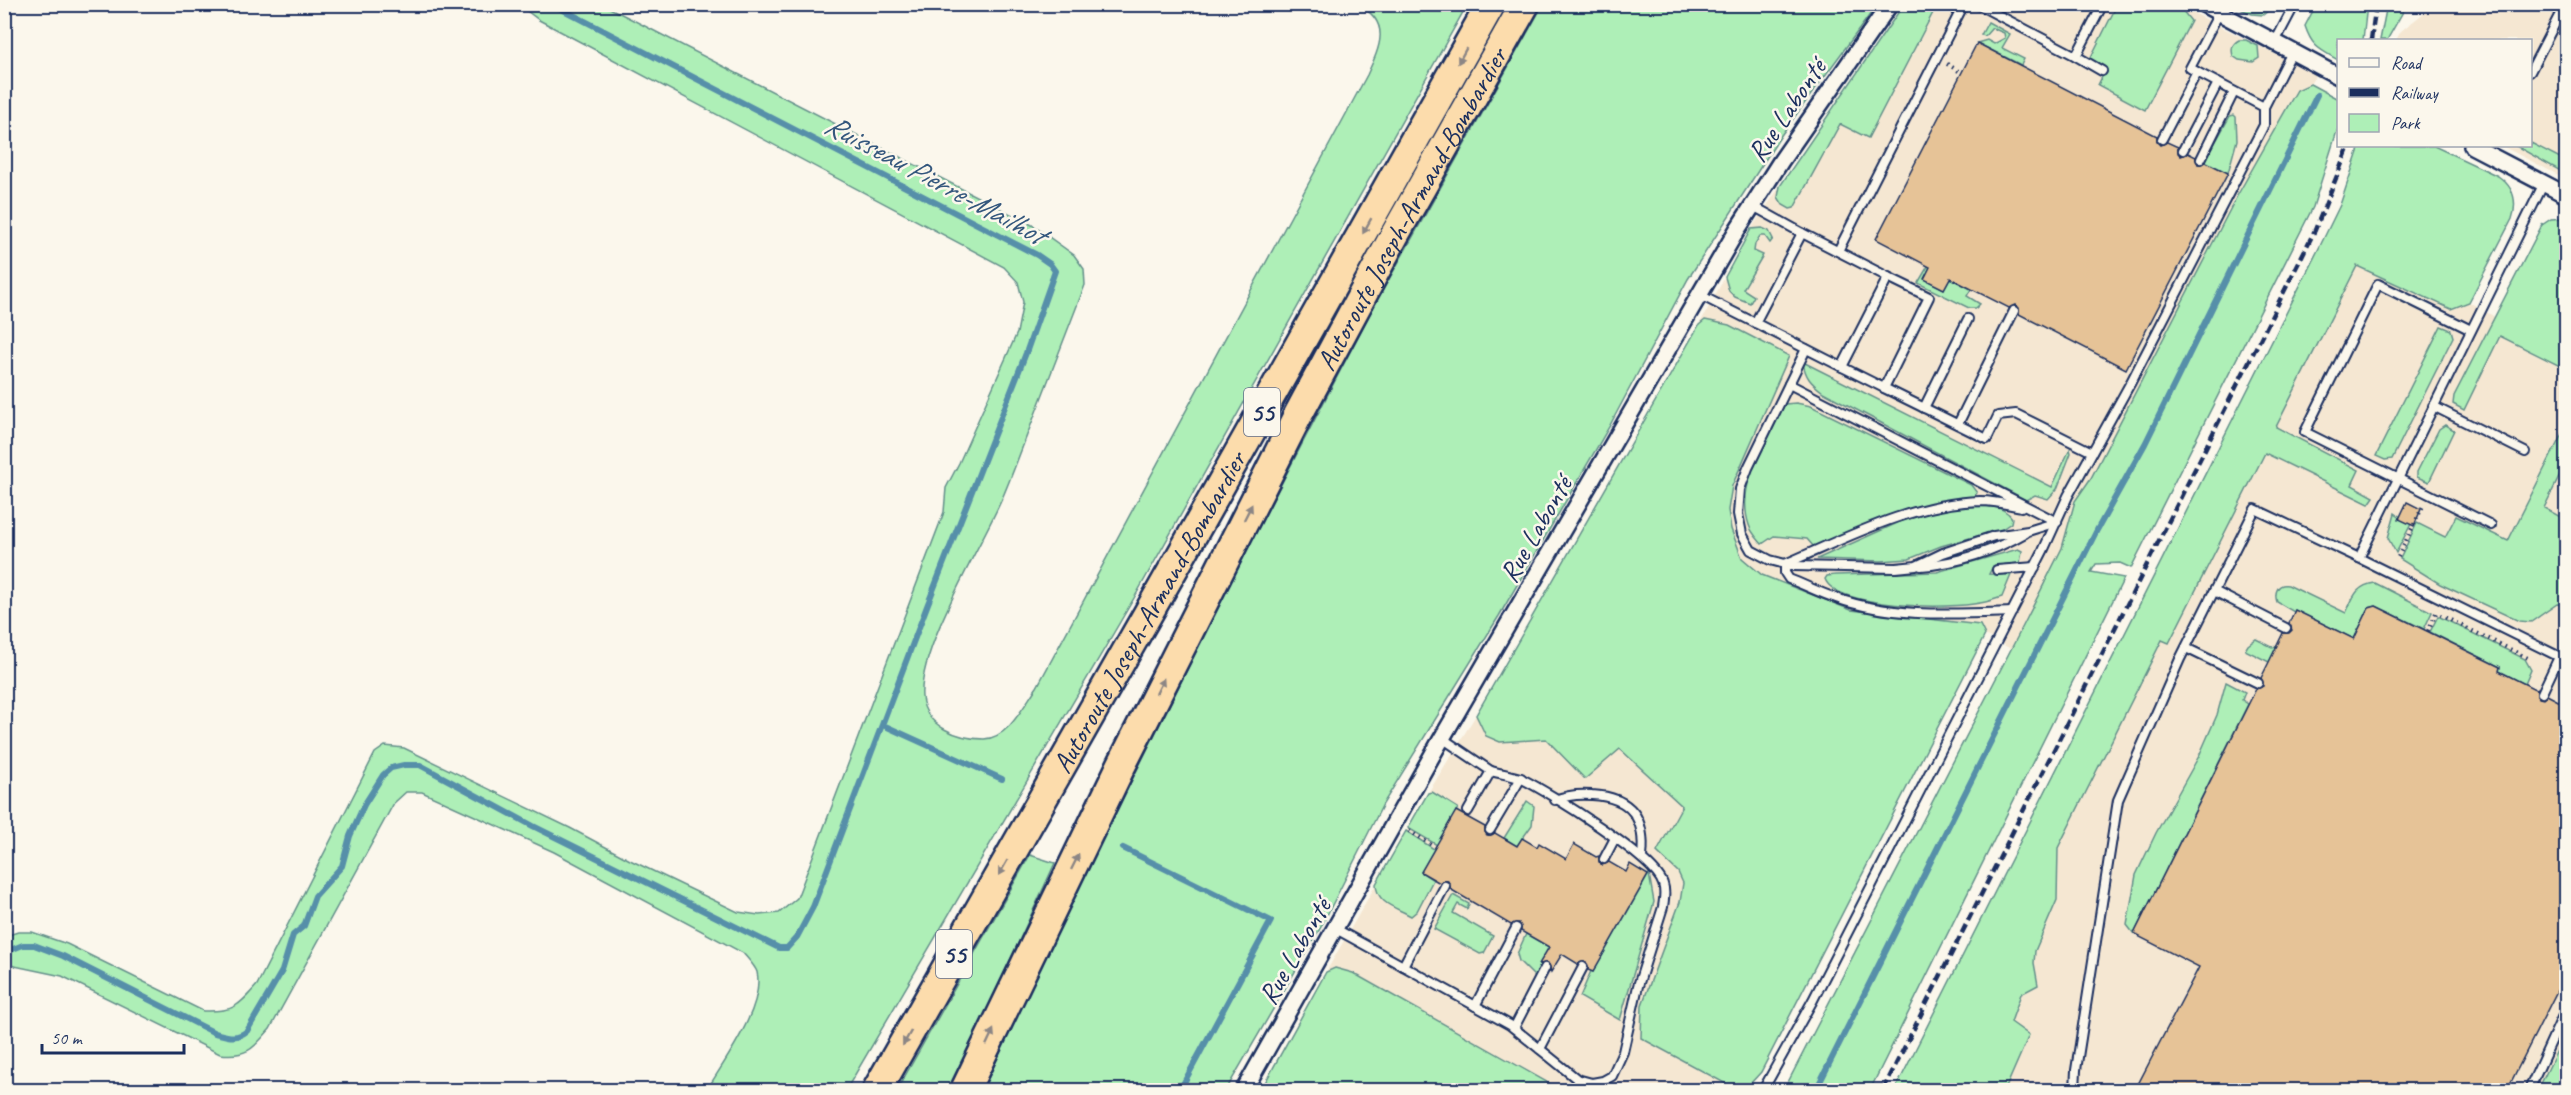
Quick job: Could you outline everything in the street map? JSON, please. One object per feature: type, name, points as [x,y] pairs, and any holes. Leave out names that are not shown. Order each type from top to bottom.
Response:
[{"type":"highway","name":"Autoroute Joseph-Armand-Bombardier","points":[[877,1090],[1178,562],[1491,4]]},
{"type":"highway","name":"Autoroute Joseph-Armand-Bombardier","points":[[965,1090],[1121,766],[1298,415],[1389,245],[1525,4]]},
{"type":"street","name":"Rue Labonté","points":[[1244,1090],[1442,738],[1700,295],[1781,161],[1890,4]]},
{"type":"street","points":[[2203,4],[2337,75]]},
{"type":"street","points":[[2477,147],[2492,150],[2566,195]]},
{"type":"lane","points":[[1838,251],[1964,4]]},
{"type":"lane","points":[[1977,4],[2102,71]]},
{"type":"lane","points":[[2076,56],[2103,4]]},
{"type":"lane","points":[[2275,42],[2295,4]]},
{"type":"lane","points":[[2532,68],[2565,4]]},
{"type":"lane","points":[[2219,13],[2190,68],[2264,107]]},
{"type":"lane","points":[[1763,1090],[1813,1000],[2035,567],[2068,496],[2264,125],[2264,107],[2292,52]]},
{"type":"lane","points":[[2162,139],[2196,72]]},
{"type":"lane","points":[[2183,150],[2218,83]]},
{"type":"lane","points":[[2200,159],[2234,92]]},
{"type":"lane","points":[[2359,558],[2544,183]]},
{"type":"lane","points":[[1753,206],[1929,297],[1884,388]]},
{"type":"lane","points":[[1755,323],[1802,233]]},
{"type":"lane","points":[[1842,367],[1888,277]]},
{"type":"lane","points":[[2471,330],[2378,284],[2305,432],[2491,525]]},
{"type":"lane","points":[[1700,295],[1986,439],[1998,416],[2016,414],[2092,452]]},
{"type":"lane","points":[[1958,424],[2014,311]]},
{"type":"lane","points":[[1924,408],[1968,319]]},
{"type":"lane","points":[[1806,350],[1740,489],[1738,514],[1742,534],[1751,550],[1770,560],[1785,564],[1896,568],[1950,564],[2000,548],[2028,531]]},
{"type":"lane","points":[[1789,384],[2057,522]]},
{"type":"lane","points":[[2433,406],[2525,452]]},
{"type":"lane","points":[[1785,564],[1889,521],[1930,508],[1978,501],[2029,508]]},
{"type":"lane","points":[[2075,1090],[2076,1070],[2118,800],[2186,648],[2255,509],[2563,658],[2542,693]]},
{"type":"lane","points":[[1916,566],[1943,553],[1994,536],[2028,531],[2057,522]]},
{"type":"lane","points":[[1785,564],[1785,573],[1789,579],[1837,599],[1868,607],[1913,613],[2012,612]]},
{"type":"lane","points":[[1997,570],[2035,567]]},
{"type":"lane","points":[[2214,591],[2286,628]]},
{"type":"lane","points":[[2186,648],[2258,683]]},
{"type":"lane","points":[[1336,929],[1514,1028],[1584,1082],[1603,1081],[1612,1076],[1617,1068],[1665,893],[1659,876],[1642,857],[1521,778],[1491,771],[1442,738]]},
{"type":"lane","points":[[1468,811],[1491,771]]},
{"type":"lane","points":[[1490,830],[1521,778]]},
{"type":"lane","points":[[1555,800],[1579,794],[1601,795],[1627,805],[1640,825],[1643,842],[1642,857]]},
{"type":"lane","points":[[1604,859],[1615,838]]},
{"type":"lane","points":[[1403,966],[1445,886]]},
{"type":"lane","points":[[1475,1006],[1516,927]]},
{"type":"lane","points":[[1540,1049],[1583,967]]},
{"type":"lane","points":[[1514,1028],[1545,968]]},
{"type":"lane","points":[[2529,1090],[2566,1009]]},
{"type":"path","points":[[2398,557],[2424,503],[2415,499]]},
{"type":"path","points":[[2428,631],[2436,613],[2528,658]]},
{"type":"path","points":[[1408,831],[1435,847]]},
{"type":"shaded area","points":[[1904,5],[2178,5],[2316,75],[2310,84],[2297,90],[2237,196],[2091,478],[2075,501],[2062,548],[2011,649],[1985,635],[1979,625],[1851,610],[1762,575],[1742,558],[1731,529],[1728,510],[1732,486],[1745,457],[1699,325],[1751,229]]},
{"type":"shaded area","points":[[2434,5],[2566,5],[2566,179],[2504,147],[2532,147],[2532,39],[2397,39],[2401,31]]},
{"type":"shaded area","points":[[2348,259],[2450,309],[2469,302],[2495,317],[2489,330],[2566,369],[2566,1090],[1937,1090]]},
{"type":"shaded area","points":[[1476,715],[1486,736],[1500,742],[1546,739],[1585,779],[1620,748],[1683,806],[1658,852],[1678,872],[1683,883],[1680,902],[1641,1038],[1722,1082],[1718,1090],[1561,1090],[1353,973],[1335,968],[1326,972],[1428,793]]},
{"type":"green space","points":[[1904,4],[1937,5],[1868,138],[1840,124],[1794,208],[1790,209],[1783,205],[1778,197],[1780,186]]},
{"type":"green space","points":[[519,5],[604,5],[1032,225],[1074,255],[1084,269],[1085,285],[1013,473],[940,626],[923,677],[922,697],[929,716],[954,734],[984,739],[1001,733],[1008,727],[1037,687],[1367,75],[1379,45],[1379,27],[1376,19],[1358,5],[1467,5],[1137,593],[846,1090],[707,1090],[741,1033],[755,1001],[758,986],[757,972],[743,953],[554,852],[422,792],[406,792],[394,803],[270,1029],[259,1042],[243,1053],[220,1054],[62,976],[10,965],[5,969],[5,936],[18,932],[32,932],[67,944],[203,1011],[234,1007],[257,985],[375,753],[385,746],[404,748],[738,912],[759,915],[779,913],[797,898],[944,512],[946,488],[1017,333],[1023,302],[1018,282],[1004,267],[539,20]]},
{"type":"green space","points":[[1543,5],[1877,5],[1782,134],[1688,279],[1609,427],[1499,616],[1383,804],[1321,927],[1226,1090],[983,1090],[1041,962],[1252,540],[1374,306]]},
{"type":"green space","points":[[2117,5],[2178,5],[2191,21],[2145,110],[2098,85],[2106,69],[2090,59]]},
{"type":"green space","points":[[2231,5],[2275,5],[2263,15],[2252,14]]},
{"type":"green space","points":[[2316,5],[2367,5],[2363,39],[2337,39],[2337,59],[2317,47],[2310,39],[2305,26]]},
{"type":"green space","points":[[2387,5],[2411,5],[2404,10],[2388,39],[2380,39]]},
{"type":"green space","points":[[1988,22],[2010,34],[2002,48],[2024,59],[2021,65],[1977,43],[1987,40],[1994,44],[2005,38],[2004,33],[1992,28],[1985,36],[1981,35]]},
{"type":"green space","points":[[2239,40],[2246,40],[2258,46],[2259,58],[2253,62],[2239,60],[2233,56],[2233,46]]},
{"type":"green space","points":[[2310,84],[2337,98],[2337,131],[2313,207],[2131,568],[2120,563],[2096,564],[2091,572],[2124,578],[1870,1090],[1784,1090],[2062,548],[2075,501],[2091,478],[2237,196],[2297,90]]},
{"type":"green space","points":[[2234,115],[2237,140],[2228,173],[2205,161],[2230,116]]},
{"type":"green space","points":[[2532,144],[2566,161],[2566,174],[2518,147],[2532,147]]},
{"type":"green space","points":[[2360,147],[2436,147],[2498,176],[2511,190],[2515,206],[2512,219],[2469,302],[2451,309],[2357,266],[2276,427],[2359,470],[2352,485],[2374,497],[2369,504],[2265,453],[2169,643],[2162,640],[2058,848],[2057,900],[2035,951],[2034,963],[2038,985],[2021,994],[2011,1022],[2029,1035],[2005,1090],[1895,1090],[2320,246],[2340,205]]},
{"type":"green space","points":[[2566,218],[2566,369],[2500,336],[2464,410],[2453,404],[2454,396],[2542,225],[2551,219]]},
{"type":"green space","points":[[1762,228],[1769,231],[1773,239],[1770,243],[1765,236],[1760,236],[1755,244],[1754,251],[1763,255],[1743,289],[1754,296],[1750,303],[1735,297],[1729,291],[1725,277],[1751,229]]},
{"type":"green space","points":[[1928,266],[1930,267],[1925,279],[1944,289],[1950,278],[1971,289],[1967,296],[1980,304],[1976,308],[1969,308],[1918,283]]},
{"type":"green space","points":[[1705,320],[1729,325],[1789,356],[1732,486],[1728,510],[1731,529],[1742,558],[1762,575],[1851,610],[1980,625],[1985,635],[1761,1072],[1750,1084],[1728,1085],[1641,1038],[1642,1005],[1680,902],[1683,883],[1678,872],[1657,852],[1682,806],[1620,749],[1585,779],[1546,739],[1500,742],[1486,736],[1476,715],[1699,325]]},
{"type":"green space","points":[[2441,326],[2451,330],[2453,337],[2392,459],[2385,460],[2376,456]]},
{"type":"green space","points":[[1803,362],[2052,487],[2070,449],[2071,453],[2057,489],[2048,499],[2035,495],[2026,500],[1823,392],[1809,379]]},
{"type":"green space","points":[[1796,403],[1811,406],[1971,485],[1977,493],[1972,498],[1923,506],[1814,547],[1807,539],[1774,536],[1762,544],[1750,528],[1746,509],[1749,478],[1762,447],[1785,404]]},
{"type":"green space","points":[[2445,425],[2454,430],[2429,482],[2417,477],[2417,472],[2439,429]]},
{"type":"green space","points":[[2566,426],[2566,463],[2544,508],[2566,520],[2566,605],[2557,604],[2531,622],[2519,621],[2440,584],[2400,559],[2417,523],[2445,537],[2456,516],[2508,541]]},
{"type":"green space","points":[[1961,507],[1996,507],[2008,513],[2012,518],[2011,523],[2002,529],[1941,546],[1909,559],[1881,561],[1817,559],[1922,512]]},
{"type":"green space","points":[[2395,513],[2411,524],[2396,553],[2388,538]]},
{"type":"green space","points":[[2018,549],[2022,551],[2020,563],[1993,566],[1989,574],[2011,575],[2002,597],[1980,603],[1922,606],[1871,601],[1834,589],[1825,579],[1827,576],[1835,575],[1937,572]]},
{"type":"green space","points":[[2375,583],[2432,612],[2424,629],[2376,606],[2369,608],[2354,639],[2295,610],[2294,612],[2277,602],[2276,599],[2279,587],[2288,585],[2346,613],[2359,589]]},
{"type":"green space","points":[[2438,616],[2525,659],[2531,670],[2525,684],[2499,671],[2500,667],[2430,632]]},
{"type":"green space","points":[[2256,639],[2272,647],[2277,646],[2269,662],[2245,650]]},
{"type":"green space","points":[[2226,682],[2245,692],[2242,700],[2248,704],[2134,934],[2127,925],[2136,875],[2156,833],[2199,756],[2217,715]]},
{"type":"green space","points":[[1432,792],[1458,808],[1437,845],[1408,828],[1428,793]]},
{"type":"green space","points":[[1527,801],[1534,806],[1532,825],[1517,846],[1504,838]]},
{"type":"green space","points":[[1406,831],[1434,849],[1421,872],[1433,880],[1417,911],[1411,916],[1383,901],[1376,884]]},
{"type":"green space","points":[[1030,855],[1055,863],[950,1090],[897,1090]]},
{"type":"green space","points":[[1649,874],[1654,902],[1620,1020],[1580,997],[1591,971],[1593,972]]},
{"type":"green space","points":[[1453,895],[1469,904],[1467,909],[1458,904],[1453,913],[1493,936],[1484,953],[1480,954],[1434,929]]},
{"type":"green space","points":[[1526,934],[1549,947],[1535,977],[1519,961],[1517,954]]},
{"type":"green space","points":[[1335,968],[1353,973],[1561,1090],[1261,1090],[1326,972]]},
{"type":"green space","points":[[2566,1031],[2566,1090],[2538,1090],[2564,1036]]},
{"type":"building","points":[[1977,43],[2157,136],[2157,142],[2160,145],[2167,142],[2178,147],[2178,153],[2181,156],[2188,153],[2196,157],[2198,164],[2206,162],[2228,173],[2126,369],[2019,314],[2019,308],[2016,305],[2009,308],[1950,278],[1944,289],[1924,279],[1930,267],[1876,239]]},
{"type":"building","points":[[2407,502],[2421,509],[2414,526],[2399,519]]},
{"type":"building","points":[[2376,606],[2500,667],[2499,671],[2537,690],[2539,698],[2543,699],[2547,695],[2566,705],[2566,973],[2507,1090],[2135,1090],[2199,967],[2134,934],[2256,689],[2263,686],[2261,678],[2283,633],[2289,633],[2292,630],[2289,623],[2295,610],[2354,639],[2369,608]]},
{"type":"building","points":[[1456,811],[1485,827],[1487,835],[1495,833],[1517,846],[1522,838],[1537,847],[1539,843],[1566,859],[1574,844],[1596,857],[1599,856],[1599,862],[1602,865],[1609,862],[1626,872],[1630,864],[1648,875],[1593,972],[1588,970],[1586,962],[1578,964],[1562,954],[1551,972],[1548,963],[1539,964],[1549,947],[1521,931],[1519,923],[1511,925],[1450,889],[1448,881],[1444,880],[1440,883],[1421,872]]},
{"type":"waterway","name":"Ruisseau Pierre-Mailhot","points":[[8,951],[23,945],[34,945],[63,956],[215,1033],[239,1036],[247,1031],[282,971],[293,935],[304,926],[315,896],[342,866],[350,836],[364,805],[383,775],[391,768],[404,765],[420,765],[533,826],[779,948],[787,948],[797,937],[813,907],[1026,353],[1055,271],[1050,264],[1037,255],[552,4]]},
{"type":"waterway","points":[[1816,1090],[2097,530],[2145,444],[2317,95]]},
{"type":"waterway","points":[[883,725],[1002,779]]},
{"type":"waterway","points":[[1123,848],[1271,921],[1180,1090]]},
{"type":"railway","points":[[2371,39],[2376,4]]},
{"type":"railway","points":[[1883,1090],[2315,230],[2349,147]]}]
